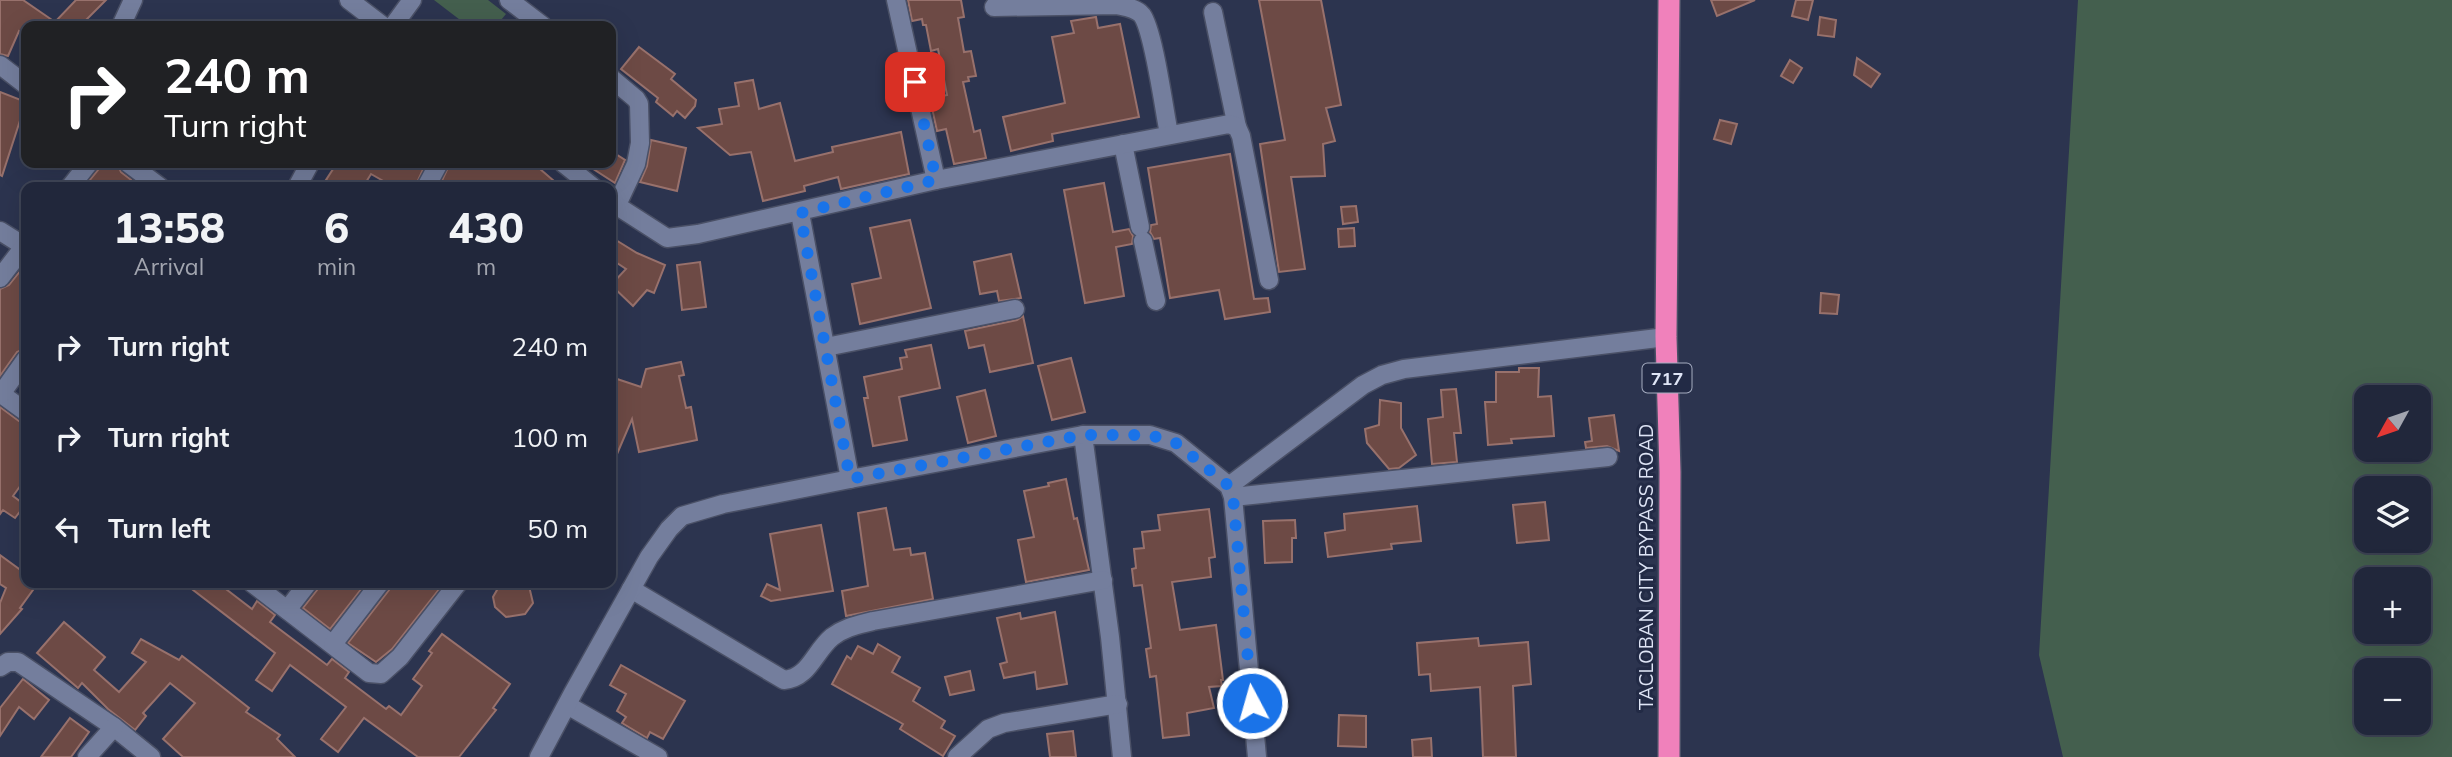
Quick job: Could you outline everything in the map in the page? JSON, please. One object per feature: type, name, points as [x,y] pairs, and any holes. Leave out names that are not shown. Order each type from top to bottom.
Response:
[{"type":"highway","name":"TACLOBAN CITY BYPASS ROAD","points":[[1669,0],[1666,337],[1670,472],[1669,757]]},
{"type":"street","points":[[123,21],[133,0]]},
{"type":"street","points":[[349,0],[376,21]]},
{"type":"street","points":[[397,21],[412,0]]},
{"type":"street","points":[[509,0],[536,21]]},
{"type":"street","points":[[896,0],[936,180]]},
{"type":"street","points":[[994,7],[1117,5],[1135,9],[1143,16],[1151,40],[1168,134]]},
{"type":"street","points":[[1213,12],[1241,136],[1269,281]]},
{"type":"street","points":[[0,65],[21,81]]},
{"type":"street","points":[[616,82],[639,104],[640,143],[636,164],[616,199]]},
{"type":"street","points":[[616,206],[667,238],[800,213],[936,180],[1168,134],[1219,125],[1237,127]]},
{"type":"street","points":[[1123,144],[1156,301]]},
{"type":"street","points":[[74,182],[85,168]]},
{"type":"street","points":[[134,168],[150,182]]},
{"type":"street","points":[[569,168],[587,182]]},
{"type":"street","points":[[800,213],[850,479]]},
{"type":"street","points":[[0,231],[21,243]]},
{"type":"street","points":[[0,278],[21,250]]},
{"type":"street","points":[[826,348],[1015,309]]},
{"type":"street","points":[[1231,492],[1354,391],[1382,375],[1404,369],[1666,337]]},
{"type":"street","points":[[21,366],[1,393],[21,408]]},
{"type":"street","points":[[1083,435],[1103,580],[1122,757]]},
{"type":"street","points":[[539,757],[649,557],[682,516],[850,479],[1083,435],[1150,435],[1167,440],[1189,453],[1231,492],[1258,757]]},
{"type":"street","points":[[1231,492],[1608,457]]},
{"type":"street","points":[[631,589],[784,681],[802,675],[829,639],[845,628],[1103,580]]},
{"type":"street","points":[[258,588],[369,673],[381,674],[400,657],[454,588]]},
{"type":"street","points":[[287,610],[303,588]]},
{"type":"street","points":[[333,644],[376,588]]},
{"type":"street","points":[[0,667],[8,662],[18,662],[114,727],[151,757]]},
{"type":"street","points":[[957,757],[988,729],[1004,723],[1118,704]]},
{"type":"street","points":[[566,705],[658,757]]},
{"type":"street","points":[[86,757],[114,727]]},
{"type":"green space","points":[[434,0],[488,0],[506,14],[500,21],[461,21]]},
{"type":"green space","points":[[2078,0],[2452,0],[2452,757],[2063,757],[2039,655]]},
{"type":"building","points":[[0,0],[23,0],[54,21],[21,21],[21,32],[19,31],[8,56],[0,54]]},
{"type":"building","points":[[76,0],[106,0],[85,21],[56,21]]},
{"type":"building","points":[[908,0],[961,0],[964,17],[958,18],[964,52],[971,51],[976,76],[968,77],[969,81],[963,82],[974,132],[980,130],[986,158],[954,164],[946,129],[937,131],[930,99],[947,95],[938,49],[931,51],[926,25],[923,25],[922,19],[912,21]]},
{"type":"building","points":[[1259,0],[1321,0],[1341,105],[1326,108],[1335,141],[1323,144],[1325,176],[1291,177],[1305,269],[1279,272],[1260,144],[1285,140]]},
{"type":"building","points":[[1711,0],[1755,0],[1717,16]]},
{"type":"building","points":[[1796,0],[1813,0],[1808,20],[1792,16]]},
{"type":"building","points":[[1096,17],[1098,28],[1120,24],[1139,117],[1052,134],[1053,141],[1011,151],[1003,117],[1065,103],[1052,37],[1074,33],[1071,21]]},
{"type":"building","points":[[1820,17],[1836,20],[1834,37],[1818,35]]},
{"type":"building","points":[[639,47],[675,74],[671,79],[696,100],[695,106],[685,118],[677,111],[673,116],[656,102],[658,98],[621,69]]},
{"type":"building","points":[[1857,58],[1880,74],[1871,87],[1854,75]]},
{"type":"building","points":[[1790,60],[1802,68],[1793,83],[1781,76]]},
{"type":"building","points":[[753,80],[759,109],[780,103],[795,161],[833,152],[832,147],[901,132],[909,174],[841,189],[838,177],[804,186],[805,191],[763,201],[751,152],[730,155],[698,128],[722,124],[719,109],[739,106],[735,83]]},
{"type":"building","points":[[0,92],[21,100],[21,117],[2,176]]},
{"type":"building","points":[[1720,120],[1737,124],[1731,144],[1714,139]]},
{"type":"building","points":[[651,140],[686,148],[677,191],[640,182],[647,166]]},
{"type":"building","points":[[616,154],[625,160],[613,182],[592,168],[616,168]]},
{"type":"building","points":[[1230,154],[1254,299],[1268,298],[1270,312],[1225,319],[1219,290],[1170,298],[1160,238],[1154,239],[1150,232],[1151,225],[1157,224],[1148,168]]},
{"type":"building","points":[[119,168],[134,182],[88,182],[98,170]]},
{"type":"building","points":[[334,168],[424,168],[417,182],[385,182],[371,174],[366,182],[326,180]]},
{"type":"building","points":[[448,168],[539,168],[555,182],[441,182]]},
{"type":"building","points":[[1104,183],[1113,232],[1129,229],[1133,236],[1132,244],[1116,247],[1124,296],[1085,303],[1064,190]]},
{"type":"building","points":[[1356,206],[1358,222],[1343,224],[1341,207]]},
{"type":"building","points":[[910,220],[931,308],[860,324],[852,284],[881,278],[870,228]]},
{"type":"building","points":[[1354,228],[1355,246],[1339,247],[1338,229]]},
{"type":"building","points":[[616,240],[665,265],[654,293],[647,290],[633,306],[616,290],[616,280],[626,269],[616,262]]},
{"type":"building","points":[[1011,254],[1021,298],[999,301],[997,291],[980,294],[974,262]]},
{"type":"building","points":[[700,262],[706,307],[682,310],[677,265]]},
{"type":"building","points":[[21,270],[21,350],[0,376],[0,289],[9,285]]},
{"type":"building","points":[[1821,293],[1839,295],[1837,314],[1820,313]]},
{"type":"building","points":[[1023,316],[1033,363],[990,372],[984,345],[969,348],[965,331],[1017,320]]},
{"type":"building","points":[[931,345],[940,388],[899,397],[907,440],[873,446],[864,398],[868,398],[864,377],[902,369],[900,358],[907,357],[905,350]]},
{"type":"building","points":[[1071,358],[1085,412],[1052,420],[1038,366]]},
{"type":"building","points":[[681,362],[684,375],[679,376],[686,408],[691,407],[697,440],[639,452],[632,419],[616,456],[616,379],[641,387],[646,369]]},
{"type":"building","points":[[1519,368],[1539,368],[1538,397],[1551,396],[1554,436],[1511,439],[1512,443],[1488,445],[1485,402],[1496,402],[1496,372],[1519,372]]},
{"type":"building","points":[[1456,389],[1461,433],[1454,433],[1457,462],[1432,464],[1428,419],[1443,417],[1441,390]]},
{"type":"building","points":[[985,390],[996,436],[968,443],[957,397]]},
{"type":"building","points":[[1380,400],[1401,403],[1401,428],[1416,455],[1399,468],[1389,469],[1367,443],[1365,429],[1379,425]]},
{"type":"building","points":[[0,407],[21,422],[21,485],[13,496],[21,502],[21,510],[15,518],[3,510],[0,514]]},
{"type":"building","points":[[1614,415],[1619,451],[1607,446],[1586,448],[1585,442],[1592,441],[1589,418]]},
{"type":"building","points":[[1066,479],[1089,570],[1026,582],[1018,540],[1034,537],[1024,491]]},
{"type":"building","points":[[1545,502],[1549,540],[1517,543],[1513,505]]},
{"type":"building","points":[[1417,506],[1421,541],[1391,544],[1392,549],[1328,557],[1325,533],[1345,530],[1344,514]]},
{"type":"building","points":[[886,508],[894,550],[910,548],[911,555],[925,553],[933,599],[846,616],[842,591],[868,586],[858,513]]},
{"type":"building","points":[[1209,509],[1215,557],[1209,558],[1211,577],[1172,582],[1180,630],[1216,625],[1222,686],[1209,687],[1214,708],[1187,713],[1189,735],[1163,738],[1156,676],[1150,677],[1146,649],[1151,648],[1142,585],[1134,586],[1134,549],[1144,548],[1142,532],[1160,530],[1158,515]]},
{"type":"building","points":[[1295,520],[1296,538],[1292,538],[1292,562],[1265,563],[1263,521]]},
{"type":"building","points":[[821,525],[833,591],[771,601],[761,596],[767,584],[780,590],[770,534]]},
{"type":"building","points":[[0,555],[21,570],[21,588],[34,588],[20,608],[22,609],[0,634],[0,603],[6,588],[0,584]]},
{"type":"building","points":[[190,588],[225,588],[252,609],[257,601],[275,615],[270,622],[327,665],[332,659],[349,672],[345,678],[386,709],[389,706],[401,715],[422,686],[413,679],[442,634],[510,684],[493,708],[496,710],[459,757],[418,757],[364,718],[338,752],[321,739],[346,707],[290,665],[272,691],[256,680],[275,653]]},
{"type":"building","points":[[362,588],[330,629],[303,608],[317,590]]},
{"type":"building","points":[[440,588],[392,649],[376,662],[348,643],[389,590]]},
{"type":"building","points":[[498,588],[529,588],[533,603],[525,614],[506,617],[495,607],[493,597]]},
{"type":"building","points":[[1055,612],[1067,684],[1037,689],[1035,672],[1004,678],[1000,664],[1007,662],[997,618],[1020,613],[1021,619]]},
{"type":"building","points":[[64,622],[105,657],[94,670],[119,692],[146,662],[132,653],[141,639],[179,660],[182,656],[207,675],[249,708],[246,712],[280,735],[277,739],[295,757],[183,757],[163,739],[195,703],[170,683],[143,713],[146,716],[135,730],[108,709],[82,683],[78,688],[37,653]]},
{"type":"building","points":[[1478,638],[1479,646],[1528,642],[1531,684],[1513,686],[1516,757],[1483,757],[1480,687],[1431,691],[1430,674],[1419,675],[1417,643]]},
{"type":"building","points":[[878,644],[900,657],[892,672],[920,688],[913,701],[945,721],[941,728],[955,736],[943,756],[900,729],[903,724],[832,684],[847,656],[851,659],[858,646],[873,654]]},
{"type":"building","points":[[621,665],[685,701],[663,739],[650,732],[647,738],[622,723],[626,717],[617,711],[626,694],[610,685]]},
{"type":"building","points":[[970,671],[974,690],[950,695],[945,677]]},
{"type":"building","points":[[23,679],[49,700],[34,719],[19,707],[0,736],[0,708]]},
{"type":"building","points":[[1339,715],[1366,716],[1366,747],[1338,746]]},
{"type":"building","points":[[70,718],[89,732],[71,757],[41,757]]},
{"type":"building","points":[[1073,731],[1076,757],[1050,757],[1047,734]]},
{"type":"building","points":[[1431,738],[1432,757],[1413,757],[1412,740]]},
{"type":"route","points":[[915,82],[936,180],[800,213],[850,479],[1083,435],[1150,435],[1176,443],[1229,486],[1233,497],[1252,703]]}]
